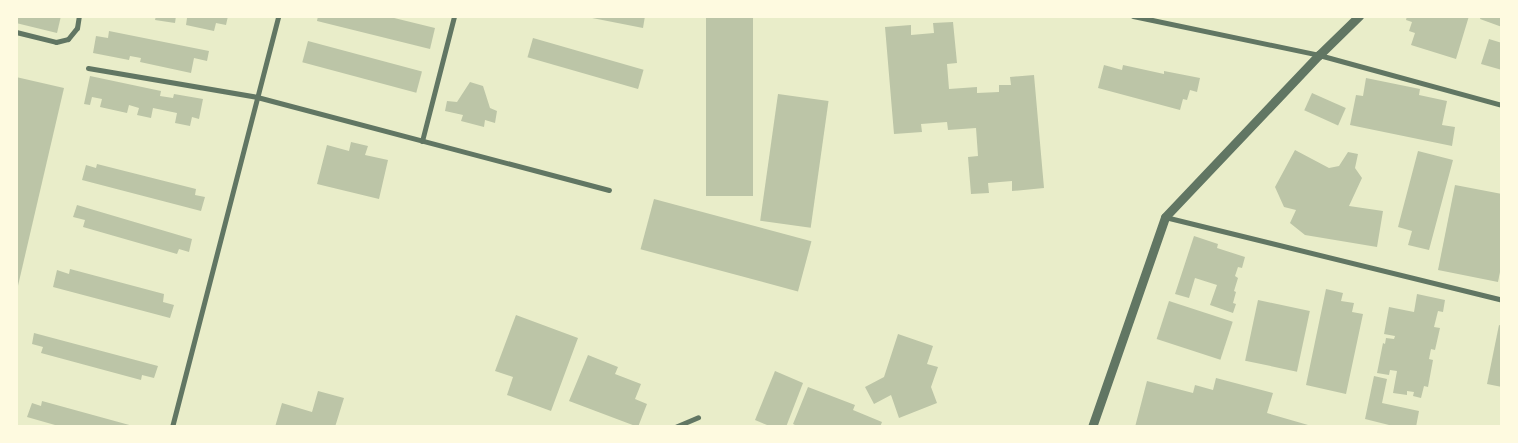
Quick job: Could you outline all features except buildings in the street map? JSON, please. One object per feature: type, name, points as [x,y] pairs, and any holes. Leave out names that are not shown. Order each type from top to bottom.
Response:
[{"type":"street","points":[[16,32],[56,42],[68,39],[76,28],[79,16]]},
{"type":"street","points":[[172,427],[278,16]]},
{"type":"street","points":[[422,141],[454,16]]},
{"type":"street","points":[[1133,16],[1318,55],[1502,105]]},
{"type":"street","points":[[1092,427],[1165,217],[1318,55],[1359,16]]},
{"type":"street","points":[[88,68],[256,97],[609,190]]},
{"type":"street","points":[[1165,217],[1502,300]]},
{"type":"street","points":[[675,427],[698,417]]}]
